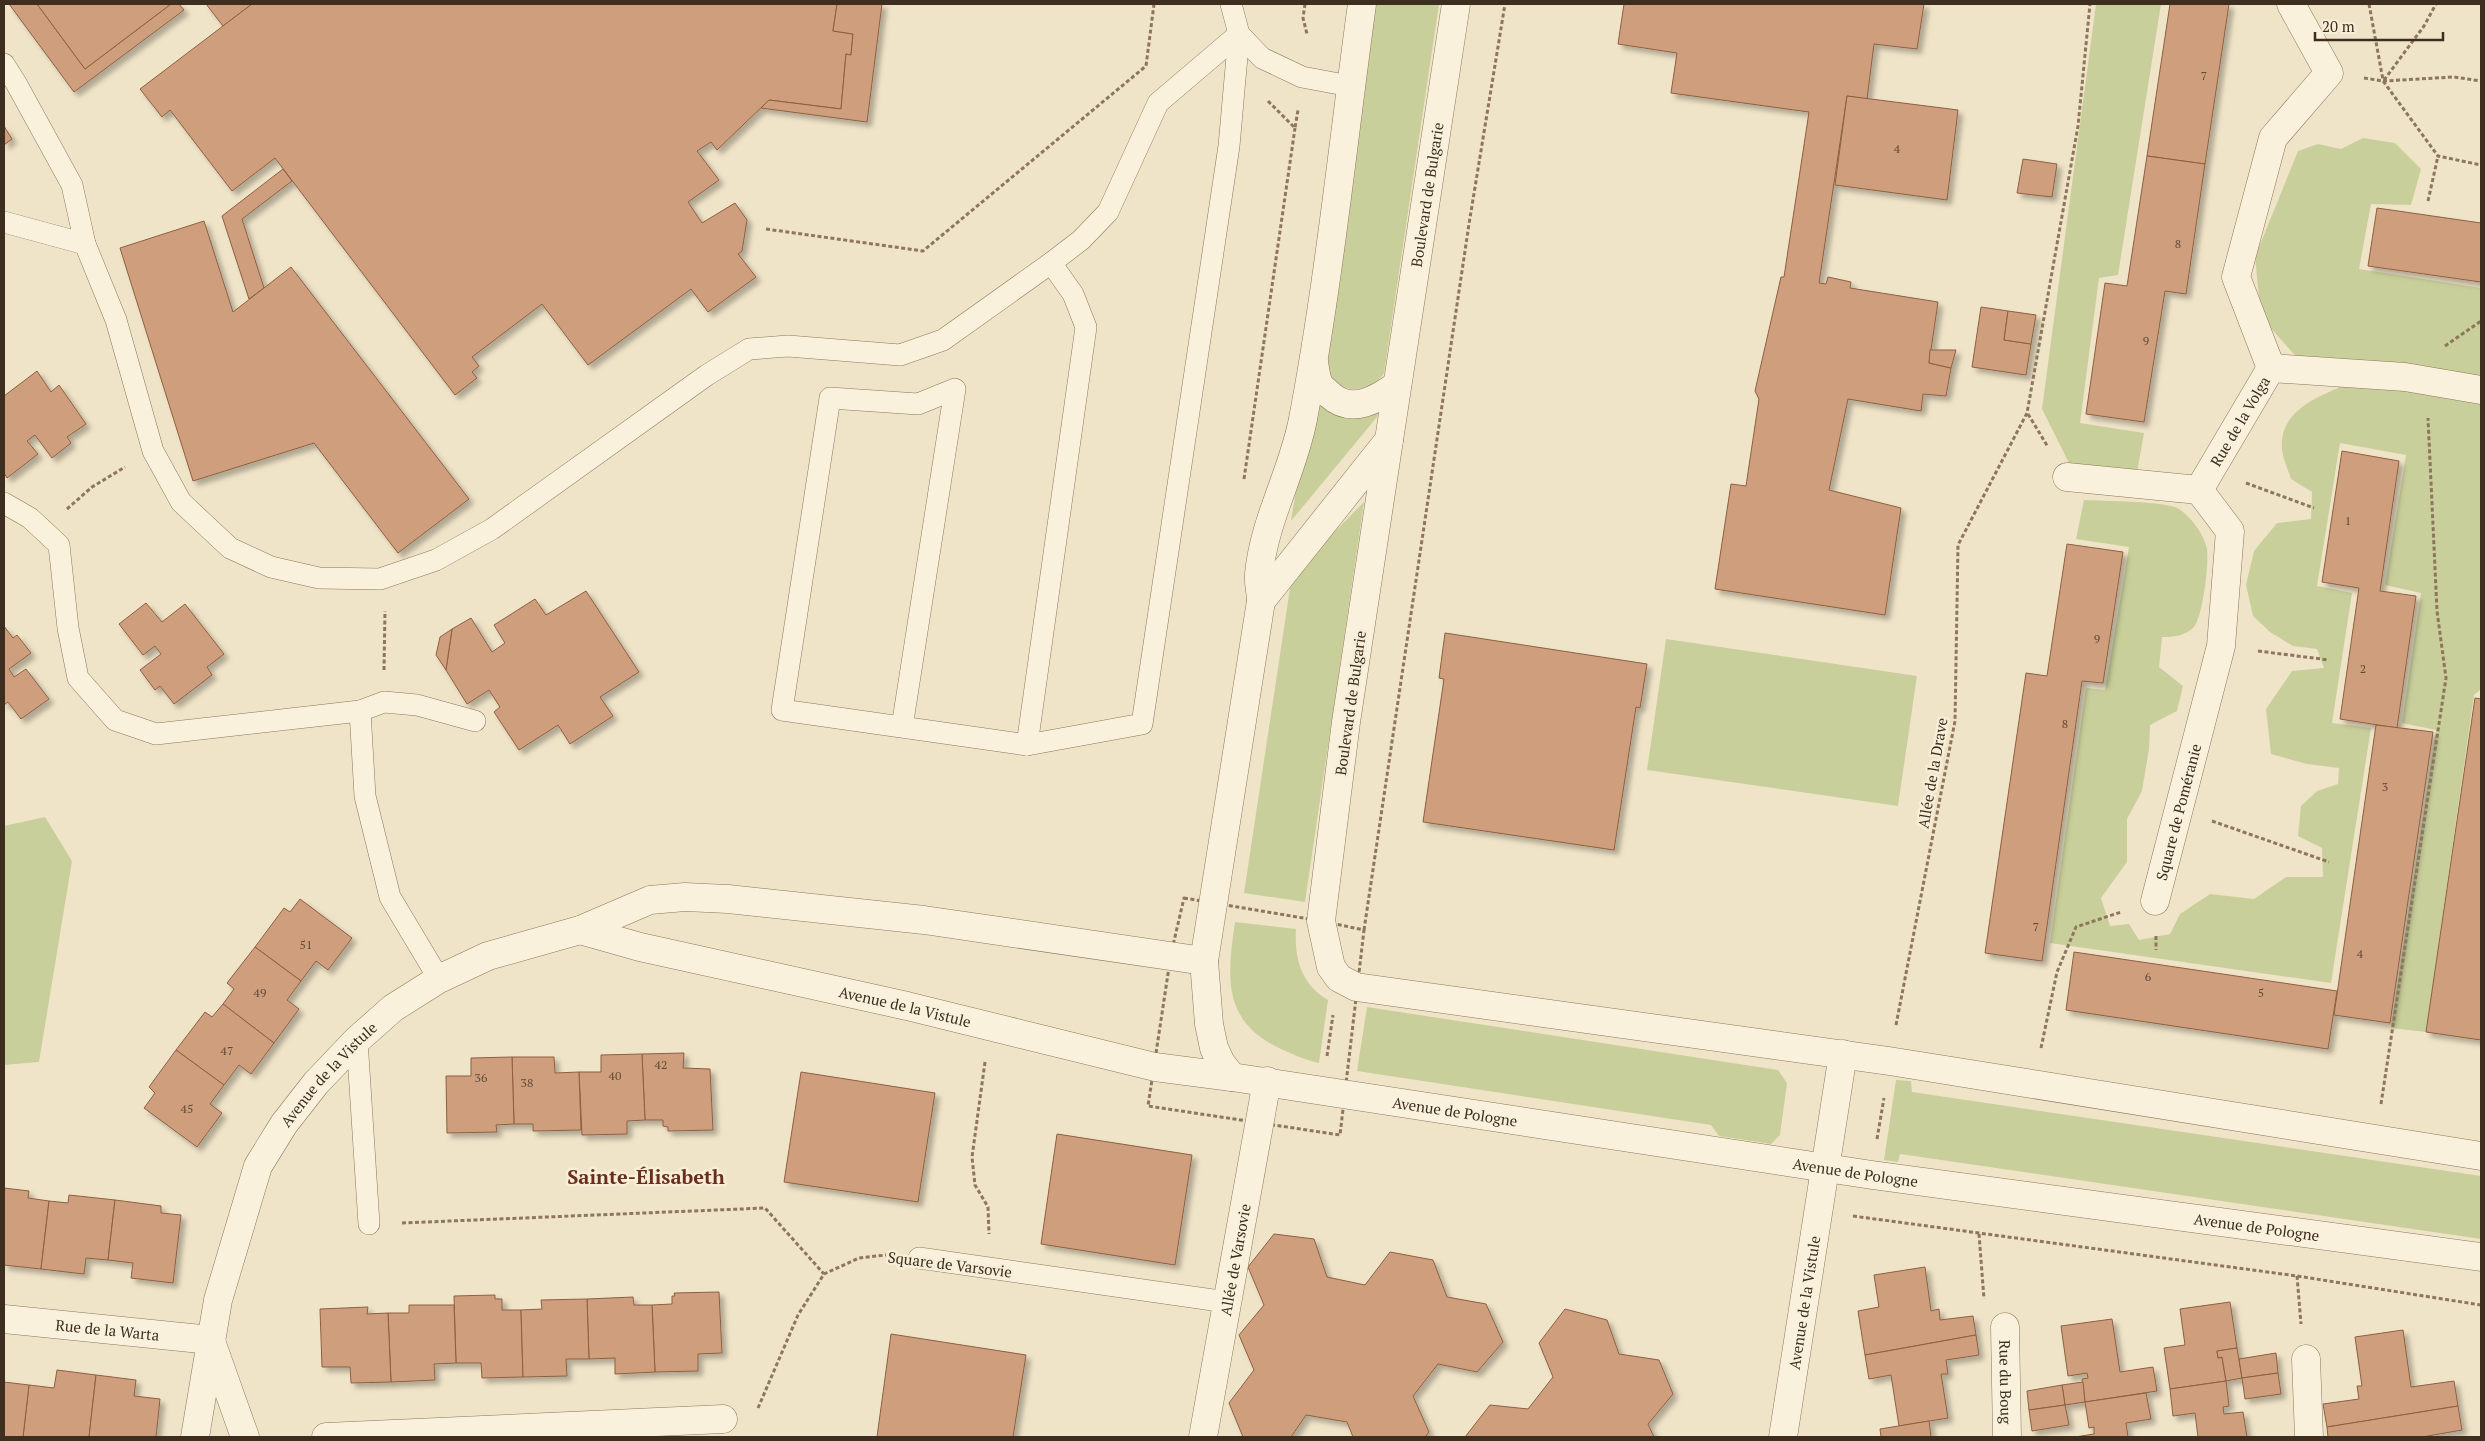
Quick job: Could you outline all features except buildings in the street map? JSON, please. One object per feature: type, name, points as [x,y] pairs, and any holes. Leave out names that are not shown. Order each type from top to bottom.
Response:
[{"type":"street","name":"Boulevard de Bulgarie","points":[[1232,1077],[1221,1063],[1214,1048],[1209,1024],[1204,961],[1211,904],[1262,601],[1259,576],[1269,520],[1289,472],[1302,426],[1314,362],[1362,4]]},
{"type":"street","name":"Boulevard de Bulgarie","points":[[1342,977],[1322,921],[1346,722],[1456,4]]},
{"type":"street","points":[[2271,368],[2236,277],[2273,138],[2329,73],[2291,4]]},
{"type":"street","name":"Boulevard de Bulgarie","points":[[1314,362],[1319,385],[1334,398],[1347,404],[1364,404],[1397,385]]},
{"type":"street","name":"Rue de la Volga","points":[[2199,490],[2271,368],[2406,377],[2481,390]]},
{"type":"street","name":"Boulevard de Bulgarie","points":[[1262,601],[1389,440]]},
{"type":"street","points":[[2067,476],[2199,490]]},
{"type":"street","name":"Square de Poméranie","points":[[2155,901],[2221,646],[2230,531],[2199,490]]},
{"type":"street","name":"Avenue de la Vistule","points":[[195,1437],[218,1300],[258,1166],[289,1118],[316,1083],[357,1040],[393,1008],[439,979],[488,956],[580,930],[650,900],[685,897],[728,899],[924,920],[1171,954],[1204,961]]},
{"type":"street","name":"Avenue de la Vistule","points":[[580,930],[640,947],[907,1006],[1155,1067],[1232,1077]]},
{"type":"street","points":[[1342,977],[2034,1083],[2481,1156]]},
{"type":"street","name":"Avenue de la Vistule","points":[[1783,1437],[1843,1054]]},
{"type":"street","name":"Avenue de Pologne","points":[[1232,1077],[1825,1168],[2481,1257]]},
{"type":"street","name":"Allée de Varsovie","points":[[1203,1437],[1267,1081]]},
{"type":"street","name":"Rue de la Warta","points":[[4,1319],[211,1340]]},
{"type":"street","name":"Rue du Boug","points":[[2005,1327],[2007,1437]]},
{"type":"street","name":"Avenue de la Vistule","points":[[211,1340],[245,1437]]},
{"type":"street","points":[[2306,1359],[2309,1437]]},
{"type":"street","points":[[326,1437],[723,1419]]},
{"type":"lane","points":[[902,727],[955,389],[918,404],[830,398],[782,710],[1027,745],[1142,724],[1230,146],[1239,34],[1231,4]]},
{"type":"lane","points":[[1239,34],[1262,58],[1302,77],[1350,86]]},
{"type":"lane","points":[[4,64],[72,185],[85,244],[116,320],[153,451],[181,502],[230,548],[270,567],[318,578],[380,579],[436,560],[492,529],[707,375],[750,349],[788,346],[900,355],[943,340],[1052,263],[1081,240],[1108,212],[1158,103],[1239,34]]},
{"type":"lane","points":[[4,222],[85,244]]},
{"type":"lane","points":[[1027,745],[1086,327],[1073,294],[1052,263]]},
{"type":"lane","points":[[5,507],[30,518],[59,545],[68,628],[78,678],[115,720],[156,734],[360,711],[384,702],[417,705],[475,721]]},
{"type":"lane","points":[[360,711],[365,796],[390,897],[439,979]]},
{"type":"lane","points":[[357,1040],[369,1224]]},
{"type":"lane","name":"Square de Varsovie","points":[[919,1258],[1227,1302]]},
{"type":"path","points":[[766,229],[923,251],[1146,66],[1154,4]]},
{"type":"path","points":[[1305,4],[1303,18],[1308,34]]},
{"type":"path","points":[[1364,930],[1322,921],[1184,898],[1171,954],[1148,1106],[1340,1135],[1334,1092],[1342,977],[1364,930],[1469,224],[1505,4]]},
{"type":"path","name":"Allée de la Drave","points":[[1889,1061],[1955,721],[1958,545],[2027,413],[2078,126],[2090,4]]},
{"type":"path","points":[[2370,4],[2383,81],[2438,156],[2481,165]]},
{"type":"path","points":[[2383,81],[2424,26],[2436,4]]},
{"type":"path","points":[[2329,73],[2383,81],[2454,78],[2481,81]]},
{"type":"path","points":[[1261,95],[1295,128],[1298,110]]},
{"type":"path","points":[[2428,201],[2438,156]]},
{"type":"path","points":[[2376,1139],[2446,678],[2438,611],[2433,543],[2428,381],[2446,344],[2481,322]]},
{"type":"path","points":[[44,531],[92,487],[153,451]]},
{"type":"path","points":[[2217,460],[2245,483],[2314,508]]},
{"type":"path","points":[[380,579],[385,598],[384,702]]},
{"type":"path","points":[[2221,646],[2329,660]]},
{"type":"path","points":[[2178,809],[2329,862]]},
{"type":"path","name":"Square de Poméranie","points":[[2034,1083],[2057,972],[2076,927],[2155,901]]},
{"type":"path","points":[[1334,1092],[1342,977]]},
{"type":"path","points":[[990,1027],[972,1157],[976,1185],[988,1207],[990,1268]]},
{"type":"path","points":[[369,1224],[765,1208],[824,1274],[798,1315],[755,1416]]},
{"type":"path","points":[[1818,1210],[1979,1234],[2297,1276],[2481,1305]]},
{"type":"path","points":[[1979,1234],[1982,1297]]},
{"type":"path","name":"Square de Varsovie","points":[[824,1274],[859,1258],[888,1254],[919,1258]]},
{"type":"path","points":[[2297,1276],[2301,1328]]},
{"type":"green space","points":[[1375,4],[1439,4],[1384,373],[1373,384],[1358,389],[1350,389],[1335,383],[1330,377],[1322,354]]},
{"type":"green space","points":[[2096,4],[2161,4],[2118,275],[2099,278],[2080,423],[2144,433],[2137,473],[2071,467],[2042,409]]},
{"type":"green space","points":[[2363,138],[2395,143],[2421,169],[2411,205],[2371,204],[2359,269],[2481,288],[2481,689],[2474,695],[2426,1032],[2391,1028],[2436,730],[2402,723],[2421,593],[2385,585],[2406,455],[2340,443],[2317,586],[2352,593],[2332,723],[2371,728],[2331,983],[2050,943],[2086,688],[2105,690],[2129,547],[2076,539],[2084,500],[2172,506],[2179,509],[2196,526],[2207,549],[2205,590],[2194,627],[2183,634],[2162,637],[2159,667],[2183,686],[2177,711],[2150,725],[2149,749],[2142,791],[2127,819],[2127,862],[2101,898],[2110,926],[2129,924],[2139,940],[2170,934],[2180,914],[2210,894],[2254,899],[2286,877],[2323,877],[2322,848],[2298,836],[2301,806],[2317,791],[2338,784],[2339,768],[2307,764],[2271,754],[2266,709],[2292,671],[2324,668],[2317,649],[2293,646],[2270,632],[2253,616],[2246,585],[2254,551],[2277,523],[2311,519],[2312,492],[2291,479],[2284,461],[2282,437],[2286,426],[2299,409],[2318,397],[2338,388],[2341,363],[2300,361],[2261,317],[2255,257],[2298,151],[2318,144],[2341,149]]},
{"type":"green space","points":[[1320,403],[1379,409],[1377,417],[1291,521],[1298,478]]},
{"type":"green space","points":[[1364,502],[1305,902],[1244,893],[1292,575]]},
{"type":"green space","points":[[1666,639],[1917,676],[1898,806],[1647,770]]},
{"type":"green space","points":[[45,817],[72,861],[39,1062],[4,1065],[4,826]]},
{"type":"green space","points":[[1235,922],[1296,929],[1298,961],[1306,979],[1319,994],[1328,1000],[1319,1063],[1304,1059],[1279,1048],[1260,1037],[1247,1025],[1238,1011],[1230,978],[1230,961]]},
{"type":"green space","points":[[1367,1007],[1778,1070],[1787,1083],[1780,1135],[1771,1144],[1719,1136],[1711,1125],[1357,1071]]},
{"type":"green space","points":[[1896,1080],[1911,1081],[1912,1092],[2481,1176],[2481,1239],[1900,1154],[1898,1162],[1884,1160]]},
{"type":"district","name":"Sainte-Élisabeth","points":[[646,1176]]}]
